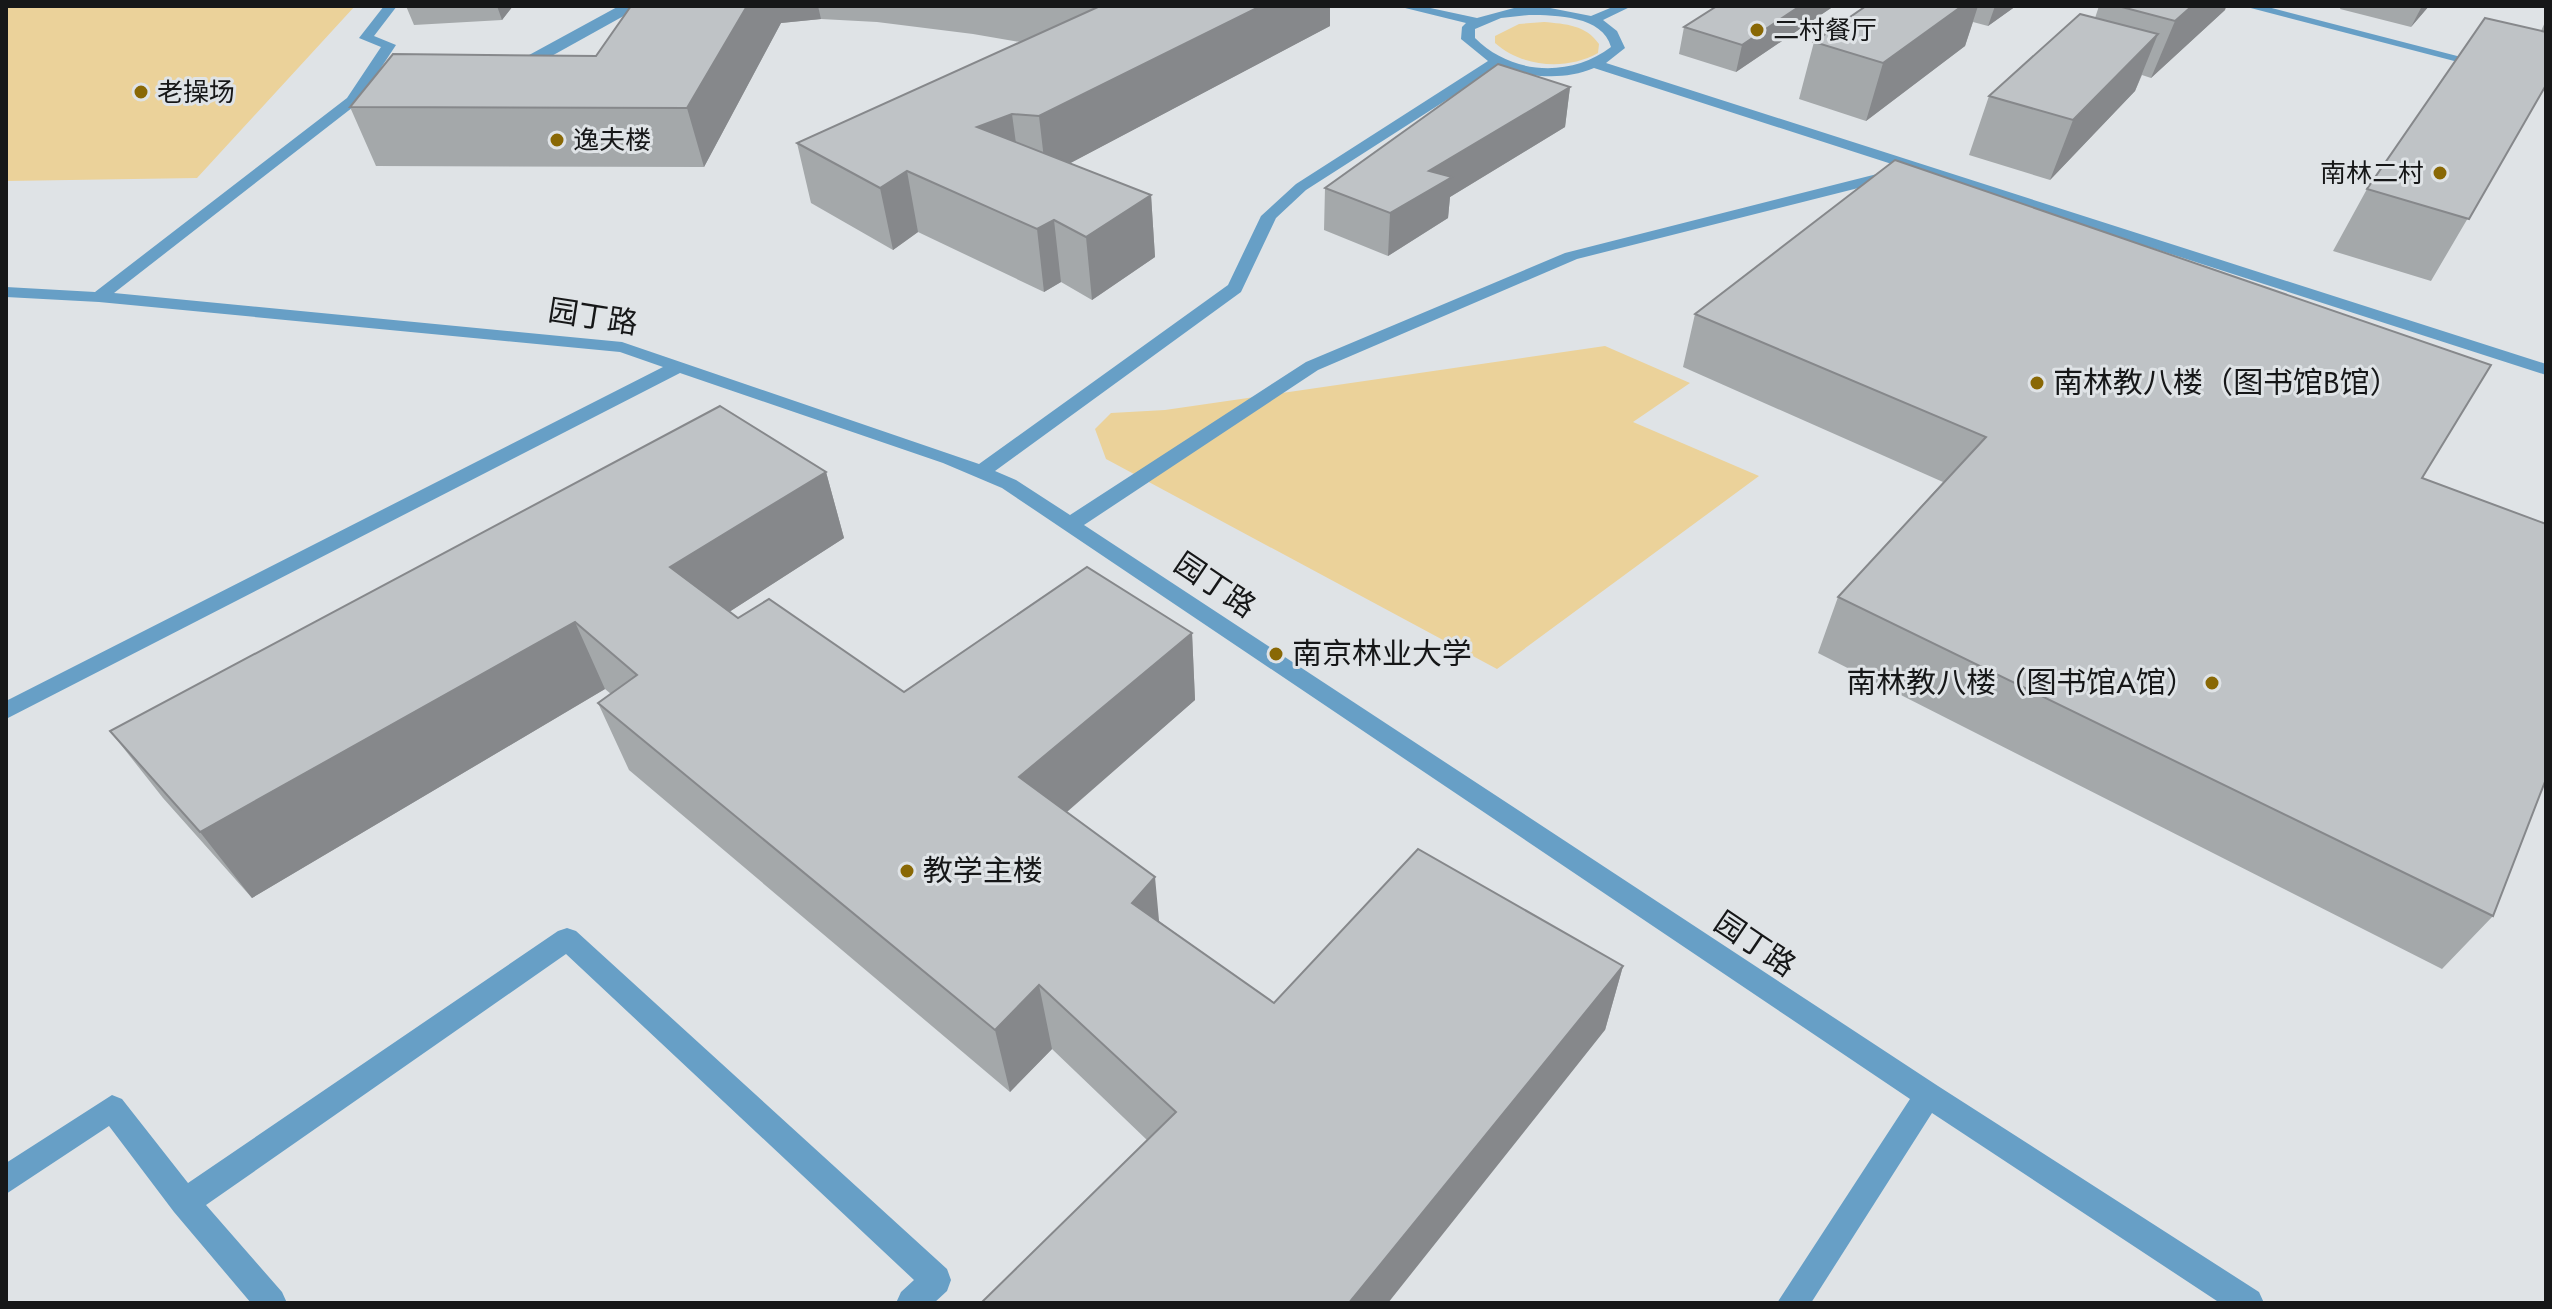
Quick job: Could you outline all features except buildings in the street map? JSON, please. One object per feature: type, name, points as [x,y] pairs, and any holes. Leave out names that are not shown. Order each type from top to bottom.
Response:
[{"type":"lane","points":[[99,297],[352,101],[389,45],[366,38],[391,6]]},
{"type":"lane","points":[[496,71],[525,65],[624,10],[625,6]]},
{"type":"lane","points":[[1403,6],[1478,22]]},
{"type":"lane","points":[[1592,20],[1626,6]]},
{"type":"lane","points":[[2249,6],[2501,69]]},
{"type":"lane","points":[[1513,11],[1571,14],[1608,29],[1617,37],[1618,48],[1608,59],[1594,64],[1555,71],[1523,69],[1496,62],[1477,51],[1468,39],[1469,27],[1478,22],[1513,11]]},
{"type":"lane","points":[[981,472],[1235,288],[1269,216],[1301,187],[1496,62]]},
{"type":"lane","points":[[1594,64],[2546,370]]},
{"type":"lane","points":[[352,101],[395,92]]},
{"type":"lane","points":[[1070,525],[1312,366],[1571,256],[1886,178],[1904,164]]},
{"type":"lane","name":"园丁路","points":[[6,292],[99,297],[622,347],[1009,484],[1928,1095],[2248,1303]]},
{"type":"lane","points":[[6,711],[677,367]]},
{"type":"lane","points":[[185,1202],[567,939],[936,1280],[912,1303]]},
{"type":"lane","points":[[1793,1303],[1928,1095]]},
{"type":"lane","points":[[6,1180],[112,1108],[185,1202],[271,1303]]},
{"type":"shaded area","name":"老操场","points":[[6,6],[355,6],[197,178],[6,181]]},
{"type":"shaded area","points":[[1544,22],[1582,29],[1599,44],[1598,53],[1572,62],[1545,64],[1518,57],[1495,43],[1495,36],[1519,24]]},
{"type":"shaded area","points":[[1605,346],[1690,383],[1633,422],[1759,476],[1497,669],[1106,459],[1095,429],[1111,413],[1165,410]]},
{"type":"place","name":"二村餐厅","points":[[1757,30]]},
{"type":"place","name":"老操场","points":[[141,92]]},
{"type":"place","name":"逸夫楼","points":[[557,140]]},
{"type":"place","name":"南林二村","points":[[2440,173]]},
{"type":"place","name":"南林教八楼（图书馆B馆）","points":[[2037,383]]},
{"type":"place","name":"南京林业大学","points":[[1276,654]]},
{"type":"place","name":"南林教八楼（图书馆A馆）","points":[[2212,683]]},
{"type":"place","name":"教学主楼","points":[[907,871]]}]
